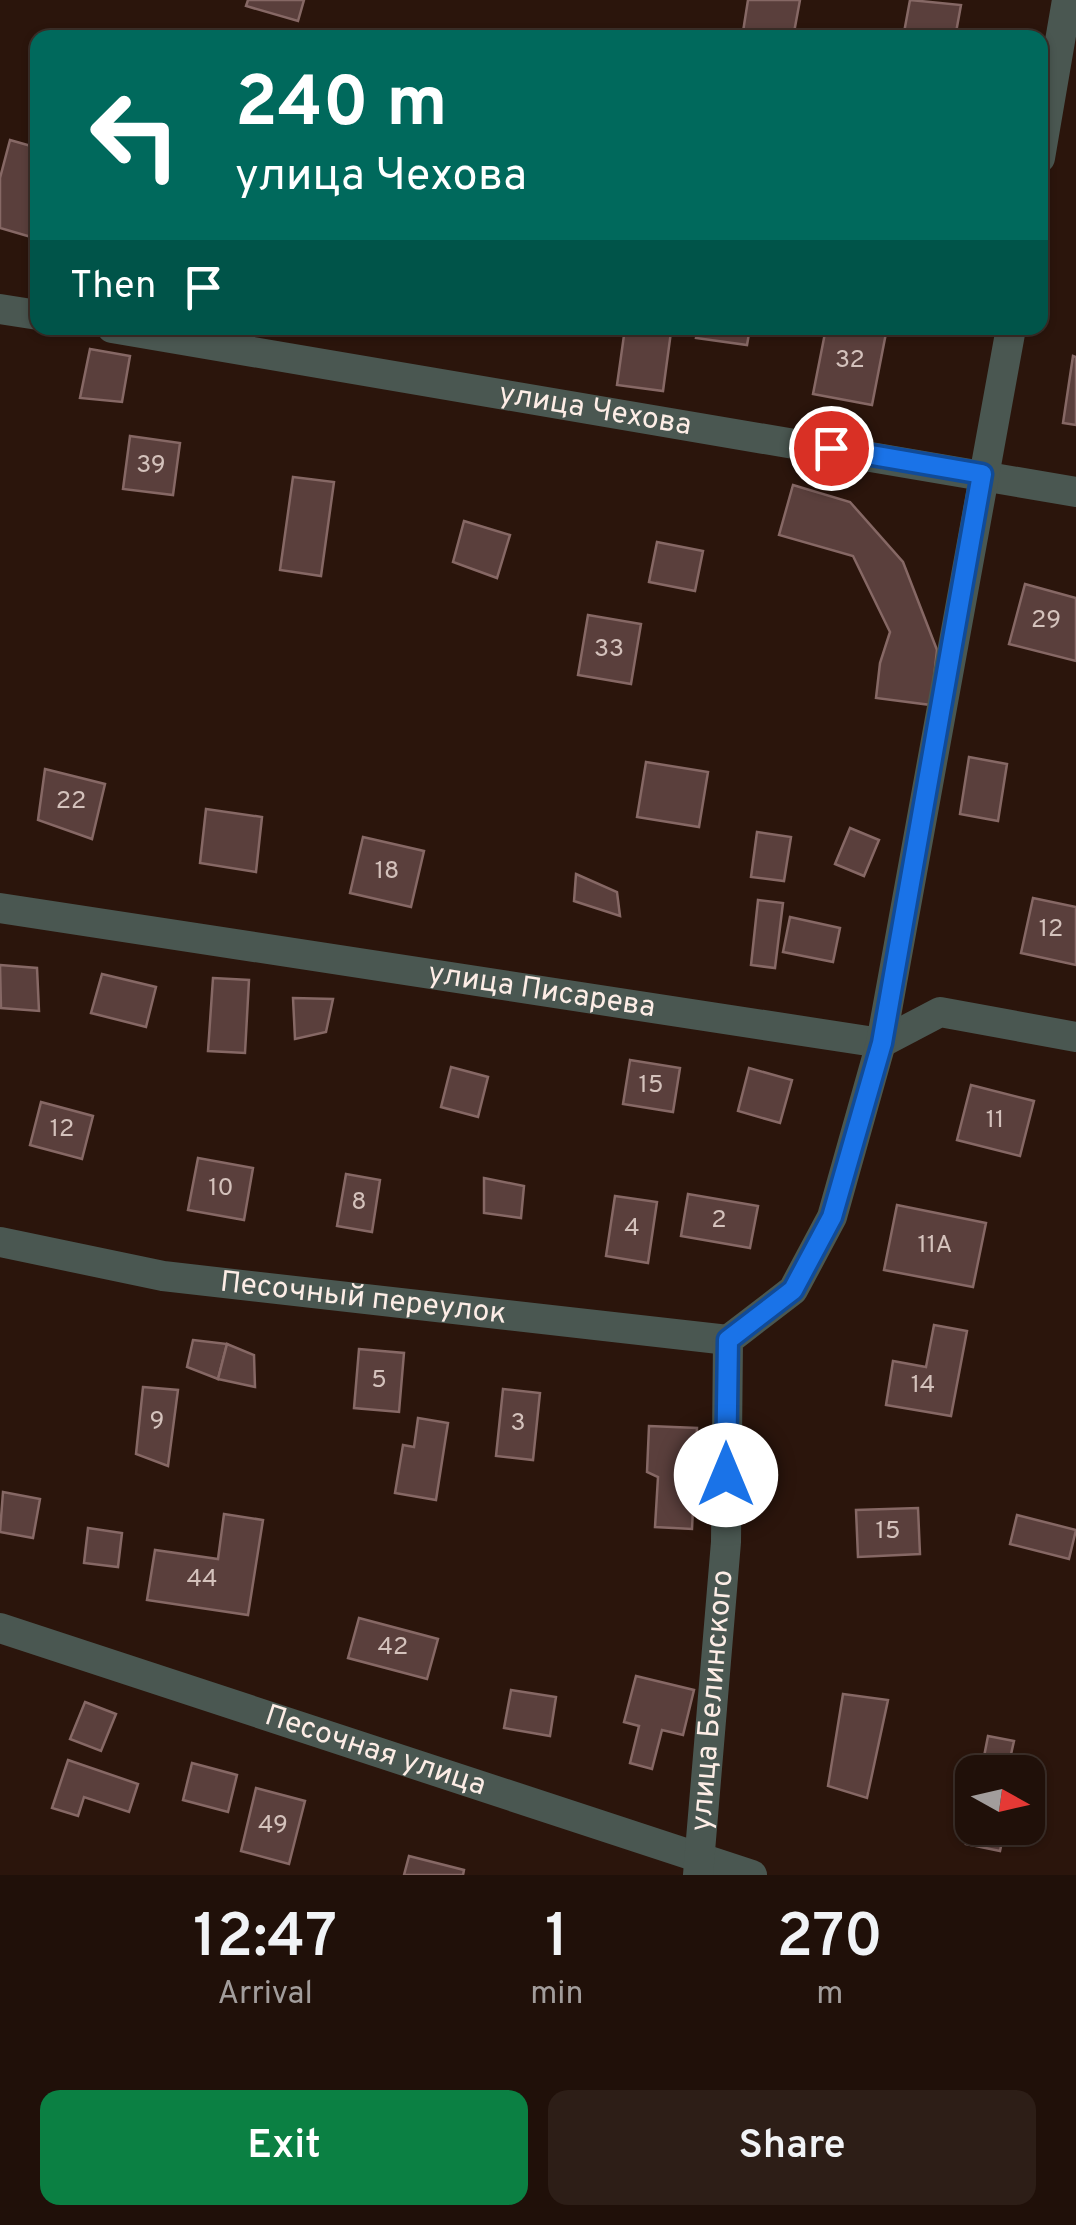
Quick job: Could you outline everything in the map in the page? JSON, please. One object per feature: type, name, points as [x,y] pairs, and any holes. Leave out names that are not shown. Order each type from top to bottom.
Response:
[{"type":"street","points":[[1048,111],[1067,0]]},
{"type":"street","points":[[0,308],[30,314]]},
{"type":"street","name":"улица Чехова","points":[[154,335],[1076,492]]},
{"type":"street","points":[[728,1340],[793,1290],[832,1217],[882,1043],[1010,335]]},
{"type":"street","name":"улица Писарева","points":[[0,908],[882,1043]]},
{"type":"street","points":[[882,1043],[940,1012],[1076,1037]]},
{"type":"street","name":"Песочный переулок","points":[[0,1242],[163,1276],[728,1340]]},
{"type":"street","name":"улица Белинского","points":[[699,1868],[726,1542],[728,1340]]},
{"type":"street","name":"Песочная улица","points":[[0,1628],[699,1868],[752,1875]]},
{"type":"building","points":[[248,0],[304,0],[298,21],[246,6]]},
{"type":"building","points":[[748,0],[800,0],[794,30],[743,30]]},
{"type":"building","points":[[910,0],[961,5],[956,30],[904,30]]},
{"type":"building","points":[[10,140],[30,146],[30,237],[0,228],[0,178]]},
{"type":"building","points":[[624,335],[671,335],[663,391],[617,385]]},
{"type":"building","points":[[697,335],[749,335],[747,345],[696,338]]},
{"type":"building","points":[[825,335],[886,335],[872,405],[813,394]]},
{"type":"building","points":[[90,349],[130,356],[122,402],[80,398]]},
{"type":"building","points":[[1073,356],[1076,357],[1076,425],[1063,423]]},
{"type":"building","points":[[130,436],[180,443],[173,495],[123,489]]},
{"type":"building","points":[[293,477],[334,482],[321,576],[280,570]]},
{"type":"building","points":[[793,485],[850,502],[903,562],[937,650],[931,705],[876,698],[880,663],[890,632],[853,556],[779,535]]},
{"type":"building","points":[[464,521],[510,535],[497,578],[453,562]]},
{"type":"building","points":[[657,542],[703,551],[695,591],[649,582]]},
{"type":"building","points":[[1025,584],[1076,598],[1076,661],[1009,644]]},
{"type":"building","points":[[588,615],[641,624],[631,684],[578,675]]},
{"type":"building","points":[[969,757],[1007,764],[998,821],[960,814]]},
{"type":"building","points":[[646,762],[708,772],[699,827],[637,817]]},
{"type":"building","points":[[45,769],[105,784],[92,839],[38,820]]},
{"type":"building","points":[[206,809],[262,817],[256,872],[200,863]]},
{"type":"building","points":[[850,828],[879,840],[864,876],[835,864]]},
{"type":"building","points":[[757,832],[791,837],[784,881],[751,877]]},
{"type":"building","points":[[363,837],[424,851],[411,907],[350,893]]},
{"type":"building","points":[[576,874],[617,892],[620,916],[574,901]]},
{"type":"building","points":[[1033,898],[1076,907],[1076,965],[1021,953]]},
{"type":"building","points":[[758,900],[783,903],[775,968],[751,965]]},
{"type":"building","points":[[790,917],[840,928],[833,962],[783,952]]},
{"type":"building","points":[[0,965],[37,968],[39,1011],[1,1008]]},
{"type":"building","points":[[102,974],[156,987],[146,1027],[91,1013]]},
{"type":"building","points":[[213,978],[249,980],[245,1053],[208,1051]]},
{"type":"building","points":[[293,998],[333,999],[326,1032],[295,1039]]},
{"type":"building","points":[[630,1060],[680,1068],[673,1112],[623,1104]]},
{"type":"building","points":[[451,1067],[488,1077],[478,1117],[441,1107]]},
{"type":"building","points":[[749,1068],[792,1080],[780,1123],[738,1111]]},
{"type":"building","points":[[971,1085],[1034,1101],[1020,1156],[957,1140]]},
{"type":"building","points":[[41,1102],[93,1116],[82,1159],[30,1145]]},
{"type":"building","points":[[198,1158],[253,1168],[244,1220],[188,1210]]},
{"type":"building","points":[[346,1174],[380,1180],[372,1232],[337,1226]]},
{"type":"building","points":[[484,1178],[524,1186],[521,1218],[484,1213]]},
{"type":"building","points":[[688,1194],[758,1206],[750,1248],[681,1236]]},
{"type":"building","points":[[615,1196],[657,1202],[648,1263],[606,1256]]},
{"type":"building","points":[[897,1205],[986,1223],[973,1287],[884,1270]]},
{"type":"building","points":[[934,1325],[967,1331],[951,1416],[886,1405],[893,1361],[926,1367]]},
{"type":"building","points":[[193,1340],[227,1344],[218,1379],[187,1367]]},
{"type":"building","points":[[227,1344],[254,1355],[255,1387],[218,1379]]},
{"type":"building","points":[[359,1349],[404,1353],[399,1412],[354,1408]]},
{"type":"building","points":[[143,1387],[178,1390],[168,1466],[136,1454]]},
{"type":"building","points":[[503,1389],[540,1393],[533,1460],[496,1456]]},
{"type":"building","points":[[418,1418],[448,1423],[436,1500],[395,1493],[403,1445],[414,1447]]},
{"type":"building","points":[[649,1426],[697,1428],[692,1529],[655,1527],[658,1477],[647,1472]]},
{"type":"building","points":[[3,1492],[40,1499],[33,1538],[0,1532]]},
{"type":"building","points":[[918,1508],[920,1554],[858,1557],[856,1510]]},
{"type":"building","points":[[224,1514],[263,1520],[248,1615],[147,1600],[155,1550],[218,1559]]},
{"type":"building","points":[[1017,1515],[1076,1530],[1069,1559],[1010,1544]]},
{"type":"building","points":[[88,1528],[122,1533],[118,1567],[84,1563]]},
{"type":"building","points":[[359,1618],[438,1639],[427,1679],[348,1658]]},
{"type":"building","points":[[636,1676],[694,1690],[683,1735],[662,1730],[652,1769],[630,1763],[639,1726],[624,1722]]},
{"type":"building","points":[[511,1690],[556,1697],[550,1736],[504,1728]]},
{"type":"building","points":[[843,1694],[888,1700],[867,1798],[828,1786]]},
{"type":"building","points":[[85,1702],[116,1714],[101,1751],[70,1739]]},
{"type":"building","points":[[988,1736],[1014,1741],[1011,1755],[984,1755]]},
{"type":"building","points":[[68,1760],[138,1784],[129,1812],[84,1797],[78,1816],[52,1808]]},
{"type":"building","points":[[192,1763],[237,1775],[228,1812],[183,1800]]},
{"type":"building","points":[[256,1788],[305,1801],[289,1864],[241,1851]]},
{"type":"building","points":[[971,1845],[1001,1845],[1000,1851]]},
{"type":"building","points":[[409,1856],[464,1870],[463,1875],[404,1875]]},
{"type":"route","points":[[726,1475],[728,1340],[793,1290],[832,1217],[882,1043],[982,474],[831,448]]}]
